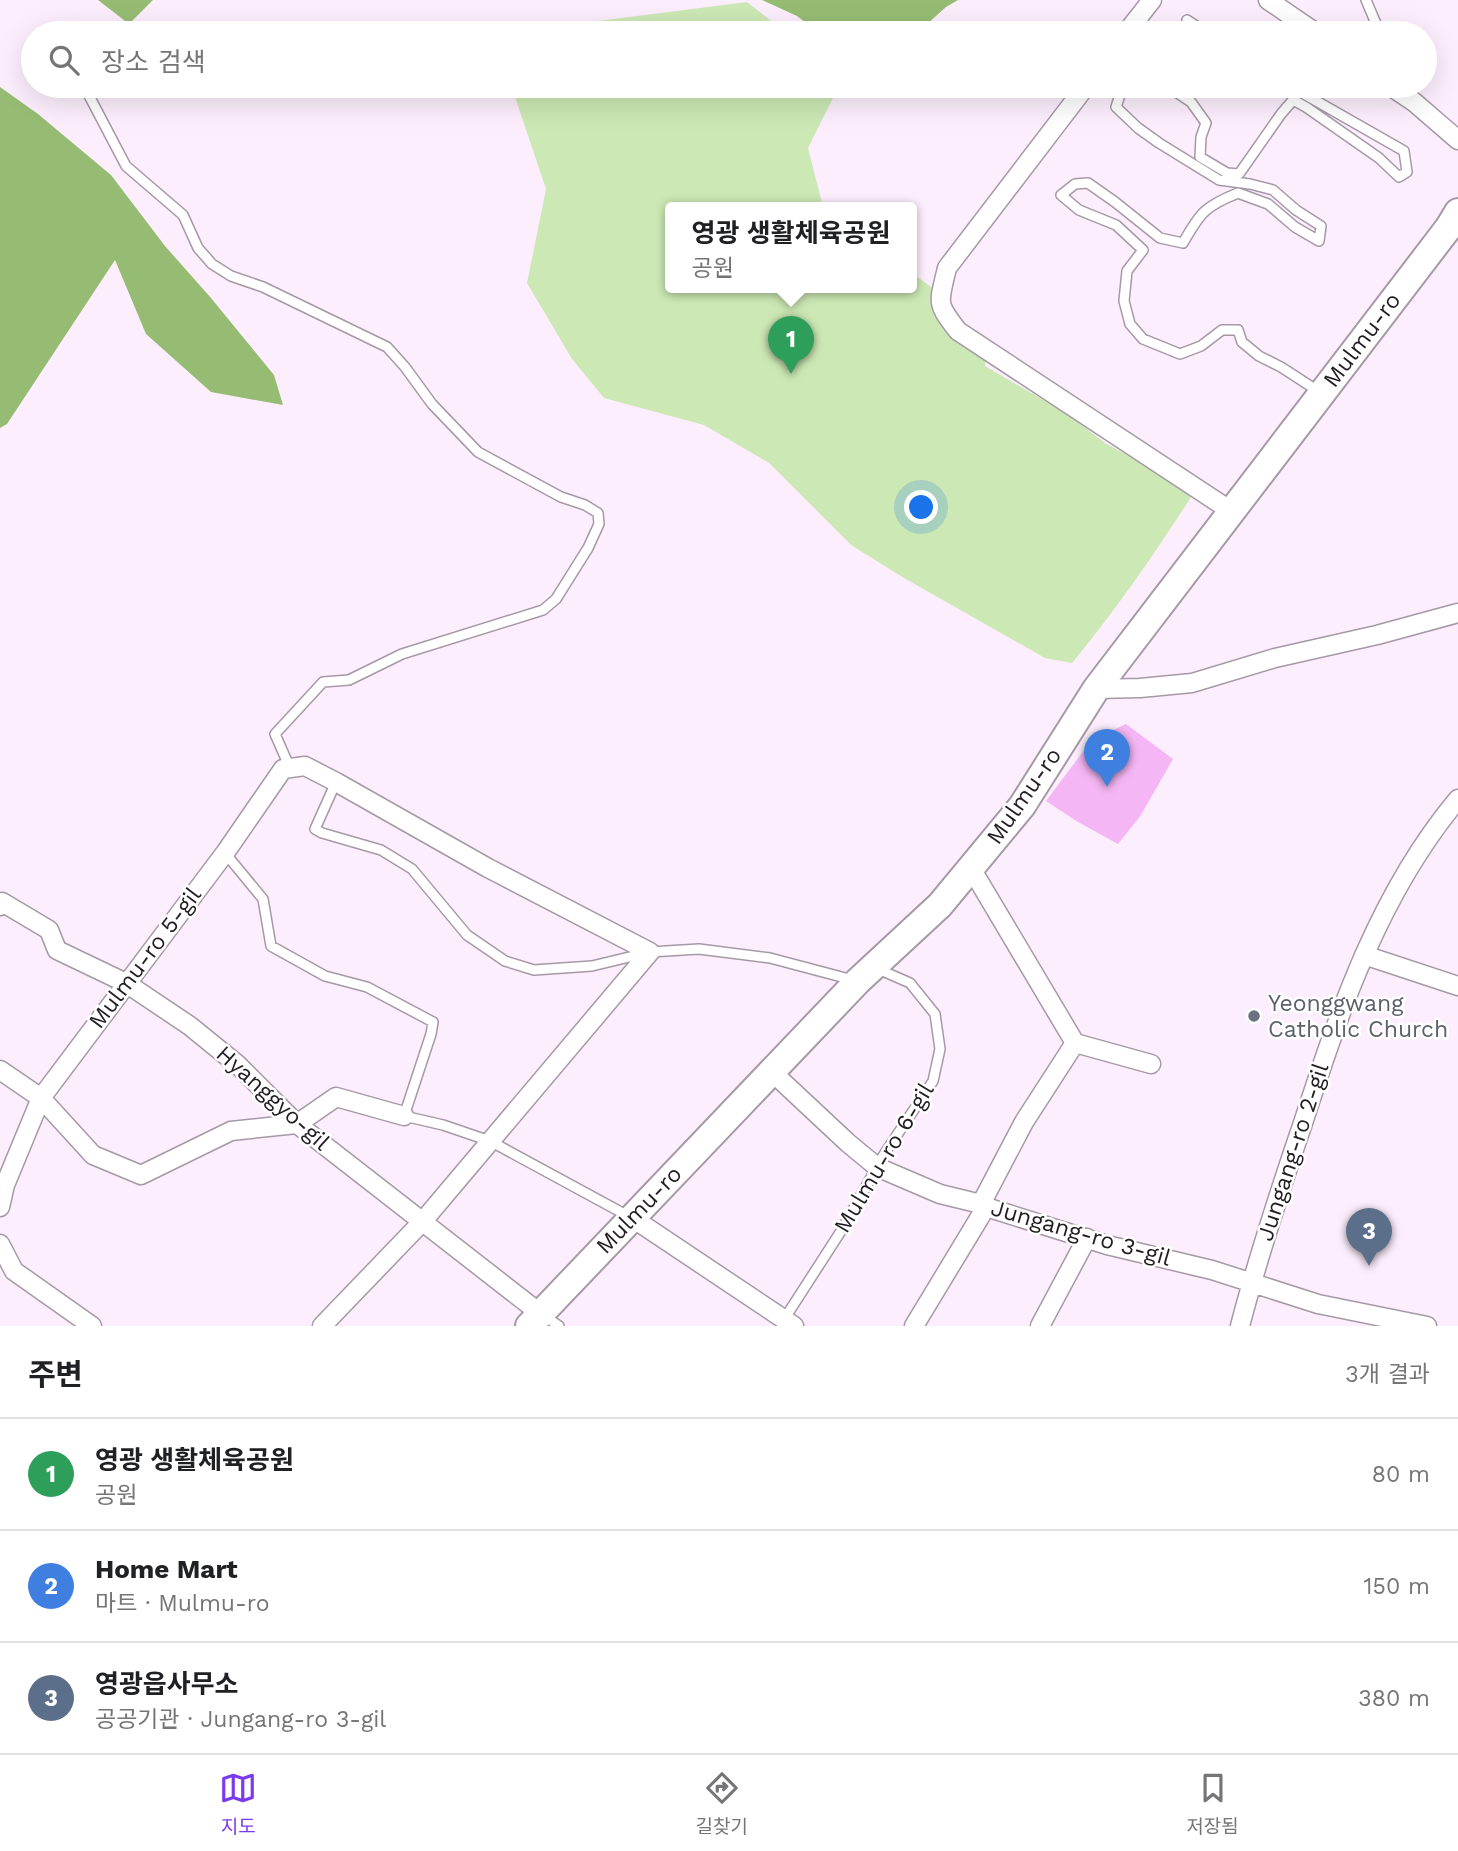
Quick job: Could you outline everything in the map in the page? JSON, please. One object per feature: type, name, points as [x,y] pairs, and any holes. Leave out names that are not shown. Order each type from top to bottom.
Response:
[{"type":"main road","name":"Mulmu-ro","points":[[543,1322],[632,1217],[866,974],[940,905],[971,868],[1022,806],[1096,689],[1321,393],[1455,228]]},
{"type":"street","points":[[1135,21],[1152,0]]},
{"type":"street","points":[[1268,0],[1299,21]]},
{"type":"street","points":[[1077,98],[947,268],[940,300],[942,311],[958,331],[1231,511]]},
{"type":"street","points":[[1410,98],[1458,139]]},
{"type":"street","points":[[1096,689],[1192,683],[1275,658],[1458,613]]},
{"type":"street","points":[[290,768],[305,766],[488,868],[650,952],[423,1221],[322,1326]]},
{"type":"street","name":"Mulmu-ro 5-gil","points":[[0,1207],[5,1185],[41,1098],[225,853],[283,769],[290,768]]},
{"type":"street","name":"Jungang-ro 2-gil","points":[[1240,1326],[1251,1282],[1330,1041],[1364,955],[1382,915],[1416,856],[1458,799]]},
{"type":"street","points":[[971,868],[1075,1043],[1151,1064]]},
{"type":"street","name":"Hyanggyo-gil","points":[[0,906],[2,902],[49,930],[57,950],[126,983],[190,1026],[238,1065],[297,1124],[423,1221],[543,1322]]},
{"type":"street","points":[[1364,955],[1458,986]]},
{"type":"street","points":[[914,1326],[984,1205],[1024,1122],[1075,1043]]},
{"type":"street","points":[[0,1070],[41,1098],[93,1155],[141,1175],[232,1131],[297,1124],[336,1097],[404,1116]]},
{"type":"street","name":"Jungang-ro 3-gil","points":[[771,1071],[877,1167],[940,1194],[984,1205],[1107,1245],[1212,1270],[1318,1304],[1407,1325],[1427,1326]]},
{"type":"street","points":[[632,1217],[786,1324]]},
{"type":"street","points":[[1040,1326],[1087,1238]]},
{"type":"street","points":[[0,1244],[14,1270],[92,1326]]},
{"type":"lane","points":[[1366,0],[1375,21]]},
{"type":"lane","points":[[90,98],[126,166],[183,215],[198,248],[212,264],[231,276],[263,287],[387,347],[432,404],[478,452],[598,513],[599,524],[587,548],[556,599],[543,610],[402,654],[349,680],[323,682],[275,734],[290,768]]},
{"type":"lane","points":[[1119,98],[1116,107],[1159,143],[1219,180],[1273,190],[1296,211],[1321,226],[1319,241],[1268,204],[1238,193],[1217,201],[1197,218],[1183,243],[1160,238],[1088,183],[1075,184],[1061,195],[1079,209],[1116,225],[1143,250],[1127,271],[1124,301],[1130,324],[1143,339],[1180,354],[1201,346],[1222,330],[1238,330],[1242,342],[1259,356],[1321,393]]},
{"type":"lane","points":[[1185,98],[1206,123],[1201,137],[1200,157],[1227,173],[1239,174],[1280,114],[1293,100],[1379,158],[1399,177],[1407,172],[1404,151],[1311,98]]},
{"type":"lane","points":[[336,782],[315,829],[381,850],[412,869],[467,934],[505,961],[534,970],[592,966],[650,952],[699,949],[866,974]]},
{"type":"lane","points":[[225,853],[263,899],[271,946],[326,976],[367,987],[433,1022],[404,1116],[443,1125],[490,1141],[632,1217]]},
{"type":"lane","name":"Mulmu-ro 6-gil","points":[[786,1324],[877,1167],[933,1081],[940,1049],[935,1014],[910,983],[866,974]]},
{"type":"green space","points":[[98,0],[153,0],[132,21],[125,21]]},
{"type":"green space","points":[[762,0],[958,0],[930,21],[803,21]]},
{"type":"green space","points":[[747,2],[772,21],[598,21]]},
{"type":"green space","points":[[0,87],[38,114],[111,175],[165,246],[274,375],[283,405],[211,392],[146,334],[115,260],[7,424],[0,428]]},
{"type":"green space","points":[[515,98],[833,98],[808,148],[822,202],[665,202],[665,293],[917,293],[917,277],[938,292],[935,315],[988,343],[985,366],[1066,413],[1105,443],[1193,494],[1135,581],[1072,663],[1045,658],[851,545],[769,463],[704,425],[604,398],[572,359],[527,283],[546,189]]},
{"type":"building","points":[[1126,724],[1173,759],[1141,815],[1118,844],[1046,801],[1091,741]]},
{"type":"place","name":"영광 생활체육공원","points":[[791,374]]},
{"type":"place","name":"Home Mart","points":[[1107,787]]},
{"type":"place","name":"Yeonggwang Catholic Church","points":[[1254,1016]]},
{"type":"place","name":"영광읍사무소","points":[[1369,1266]]}]
